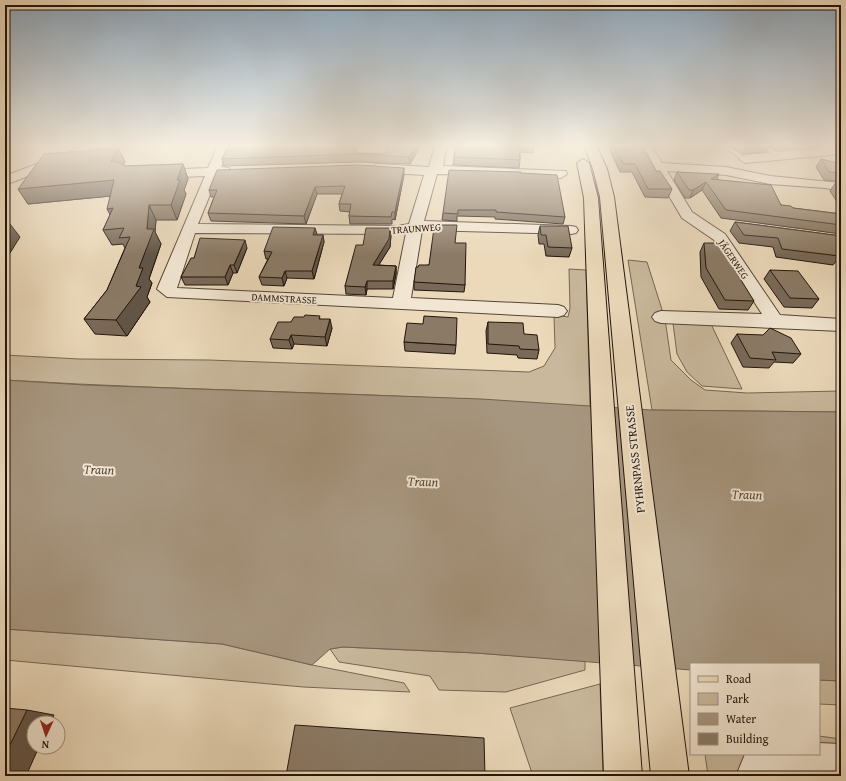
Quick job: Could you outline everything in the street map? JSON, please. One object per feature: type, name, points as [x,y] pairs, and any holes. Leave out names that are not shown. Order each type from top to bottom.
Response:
[{"type":"main road","name":"PYHRNPASS STRASSE","points":[[588,181],[670,771]]},
{"type":"main road","name":"PYHRNPASS STRASSE","points":[[603,181],[607,197],[613,368],[622,762]]},
{"type":"street","name":"DAMMSTRASSE","points":[[208,181],[166,289],[173,293],[558,311]]},
{"type":"street","points":[[401,303],[415,227],[429,181]]},
{"type":"street","name":"JÄGERWEG","points":[[666,181],[687,215],[699,221],[720,237],[775,321]]},
{"type":"street","points":[[790,181],[825,184],[841,187]]},
{"type":"street","points":[[699,221],[731,225]]},
{"type":"street","name":"TRAUNWEG","points":[[189,228],[398,230],[425,225],[571,230]]},
{"type":"street","points":[[662,317],[841,325]]},
{"type":"street","points":[[754,776],[761,758],[841,762]]},
{"type":"green space","points":[[628,260],[647,262],[665,319],[671,360],[691,380],[705,390],[747,393],[841,391],[841,412],[652,410]]},
{"type":"green space","points":[[569,269],[586,270],[590,407],[444,398],[5,380],[5,355],[79,359],[209,360],[529,372],[544,366],[555,348],[554,315],[568,317],[570,308]]},
{"type":"green space","points":[[673,323],[711,324],[742,389],[702,386],[687,372],[677,354]]},
{"type":"green space","points":[[5,629],[222,644],[312,665],[404,683],[410,692],[303,687],[5,660]]},
{"type":"green space","points":[[343,647],[476,653],[585,661],[585,670],[506,692],[439,690],[430,676],[339,662],[330,649]]},
{"type":"green space","points":[[820,680],[841,681],[841,705],[820,704]]},
{"type":"green space","points":[[600,684],[603,776],[533,776],[510,708]]},
{"type":"green space","points":[[820,736],[841,739],[841,775],[708,776],[705,755],[820,755]]},
{"type":"water","name":"Traun","points":[[5,380],[85,385],[481,399],[652,410],[841,412],[841,681],[820,680],[820,663],[690,663],[690,670],[476,653],[343,647],[330,649],[312,665],[222,644],[5,629]]},
{"type":"building","points":[[24,181],[99,181],[18,189]]},
{"type":"building","points":[[114,181],[179,181],[171,205],[149,205],[147,229],[154,229],[139,268],[143,268],[136,286],[141,287],[116,320],[84,319],[107,290],[130,237],[119,238],[124,228],[103,230],[113,208],[107,209]]},
{"type":"building","points":[[212,181],[401,181],[395,212],[392,212],[391,217],[349,216],[351,204],[339,204],[345,186],[315,187],[304,216],[208,213],[217,190],[209,190]]},
{"type":"building","points":[[447,181],[558,181],[565,217],[496,212],[496,210],[458,210],[458,214],[443,213]]},
{"type":"building","points":[[644,181],[667,181],[672,189],[648,189]]},
{"type":"building","points":[[683,181],[735,181],[771,185],[781,205],[841,214],[841,225],[726,210],[706,182],[693,190],[689,190]]},
{"type":"building","points":[[836,182],[841,183],[841,191]]},
{"type":"building","points":[[735,222],[841,236],[841,252],[837,251],[839,256],[782,249],[778,238],[744,235]]},
{"type":"building","points":[[441,225],[457,225],[455,243],[466,243],[465,285],[414,282],[416,267],[419,265],[429,265],[434,228],[441,228]]},
{"type":"building","points":[[540,226],[568,226],[572,248],[548,247],[546,235],[541,235]]},
{"type":"building","points":[[273,227],[315,228],[313,235],[323,235],[312,271],[285,271],[282,278],[259,277],[272,252],[264,251]]},
{"type":"building","points":[[366,228],[390,228],[389,239],[373,265],[396,266],[393,281],[367,281],[365,287],[345,286],[356,245],[363,245]]},
{"type":"building","points":[[200,238],[245,240],[234,265],[230,265],[225,277],[181,277],[191,258],[194,258]]},
{"type":"building","points":[[704,243],[718,243],[754,301],[725,300],[706,268]]},
{"type":"building","points":[[770,270],[798,271],[819,299],[790,298]]},
{"type":"building","points":[[305,315],[320,316],[319,319],[330,319],[325,337],[291,335],[289,340],[270,339],[278,322],[291,322],[294,317],[304,317]]},
{"type":"building","points":[[424,316],[457,318],[456,345],[404,342],[407,323],[423,324]]},
{"type":"building","points":[[488,322],[523,323],[524,334],[537,335],[539,350],[520,349],[519,346],[488,344]]},
{"type":"building","points":[[770,328],[791,338],[801,354],[772,352],[776,360],[750,358],[737,334],[763,335]]},
{"type":"building","points":[[5,708],[27,710],[5,755]]},
{"type":"building","points":[[295,725],[484,738],[485,776],[286,776]]}]
